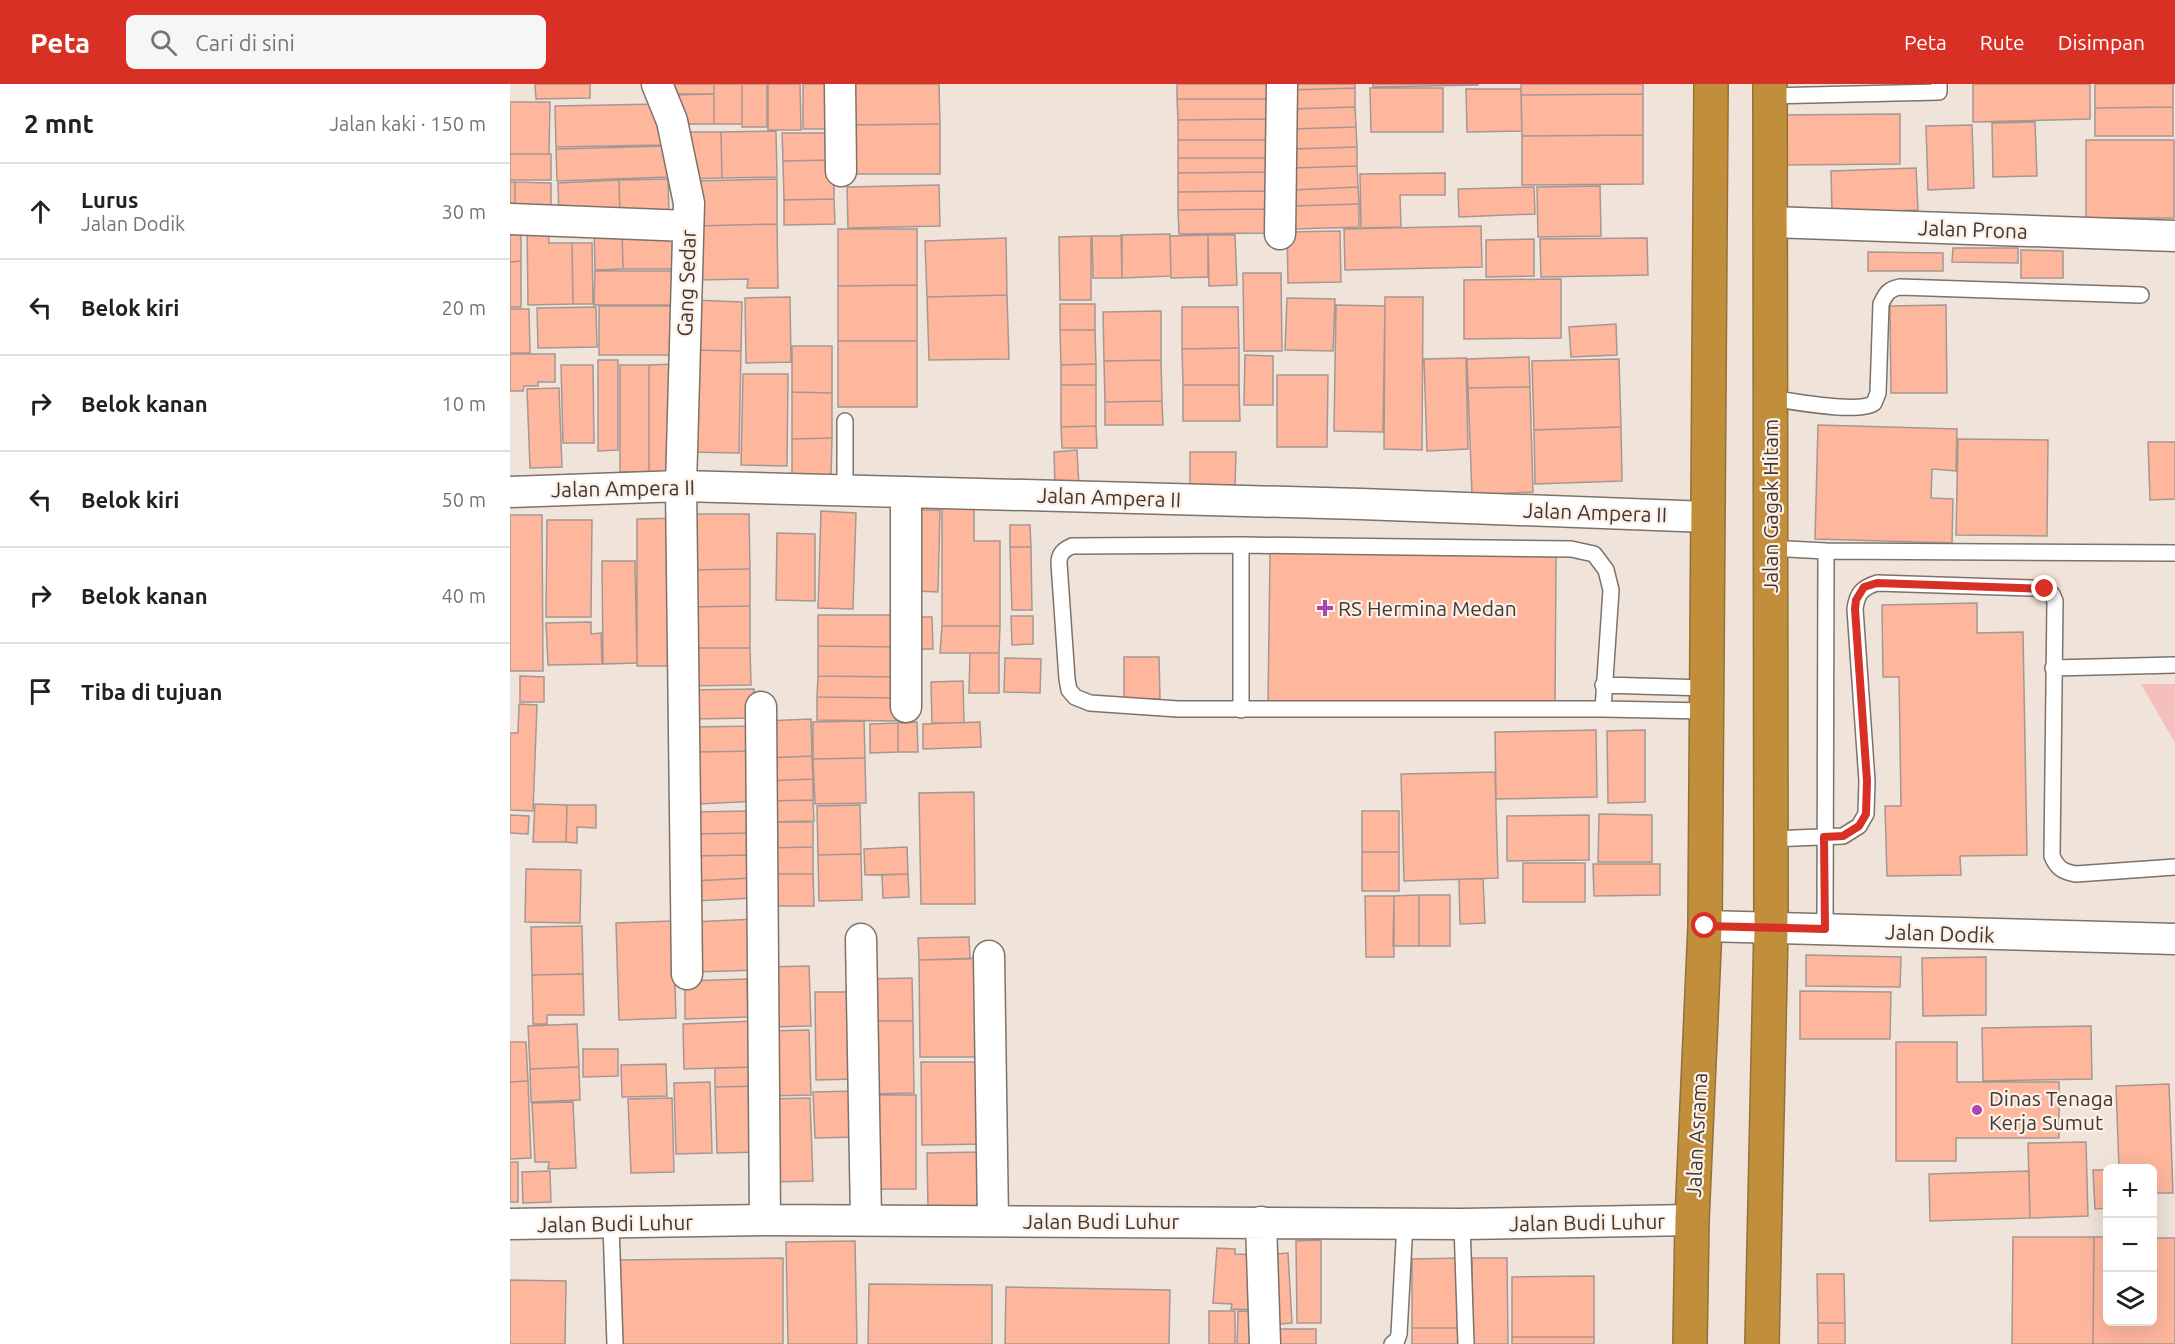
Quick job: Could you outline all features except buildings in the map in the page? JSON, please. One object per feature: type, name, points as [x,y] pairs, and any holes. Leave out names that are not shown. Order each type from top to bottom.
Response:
[{"type":"highway","points":[[1705,926],[1711,84]]},
{"type":"highway","name":"Jalan Gagak Hitam","points":[[1770,90],[1771,928]]},
{"type":"highway","name":"Jalan Asrama","points":[[1690,1344],[1692,1220],[1705,926]]},
{"type":"highway","points":[[1762,1344],[1771,928]]},
{"type":"street","name":"Gang Sedar","points":[[657,84],[672,121],[689,203],[681,486],[687,974]]},
{"type":"street","points":[[840,84],[842,171]]},
{"type":"street","points":[[1280,234],[1282,84]]},
{"type":"street","points":[[510,219],[688,226]]},
{"type":"street","name":"Jalan Prona","points":[[1770,222],[2175,236]]},
{"type":"street","name":"Jalan Ampera II","points":[[510,492],[681,486],[1361,504],[1708,517]]},
{"type":"street","points":[[906,492],[906,707]]},
{"type":"street","points":[[761,707],[765,1220]]},
{"type":"street","name":"Jalan Dodik","points":[[1705,926],[2175,939]]},
{"type":"street","points":[[861,939],[866,1220]]},
{"type":"street","points":[[989,956],[993,1221]]},
{"type":"street","name":"Jalan Budi Luhur","points":[[510,1224],[866,1220],[1462,1224],[1692,1220]]},
{"type":"street","points":[[1261,1222],[1264,1344]]},
{"type":"lane","points":[[1770,90],[1939,92],[1939,84]]},
{"type":"lane","points":[[1770,398],[1812,404],[1864,407],[1874,403],[1878,393],[1881,304],[1887,292],[1893,289],[1912,287],[2141,296]]},
{"type":"lane","points":[[845,421],[845,491]]},
{"type":"lane","points":[[1602,709],[1611,590],[1606,570],[1594,554],[1571,549],[1241,545],[1072,546],[1059,556],[1069,690],[1075,697],[1090,703],[1178,709],[1241,710],[1602,709],[1706,699]]},
{"type":"lane","points":[[1241,545],[1241,710]]},
{"type":"lane","points":[[1770,548],[1826,551],[2175,553]]},
{"type":"lane","points":[[1825,929],[1826,551]]},
{"type":"lane","points":[[1770,839],[1843,836],[1859,826],[1866,814],[1867,781],[1855,609],[1856,600],[1864,587],[1877,583],[2045,589],[2052,594],[2055,601],[2052,856],[2055,864],[2066,872],[2076,874],[2175,867]]},
{"type":"lane","points":[[2053,668],[2175,665]]},
{"type":"lane","points":[[1603,685],[1706,699]]},
{"type":"lane","points":[[2175,939],[2175,946]]},
{"type":"lane","points":[[1392,1344],[1397,1340],[1399,1334],[1405,1223]]},
{"type":"lane","points":[[611,1224],[615,1344]]},
{"type":"lane","points":[[1462,1224],[1467,1344]]},
{"type":"shaded area","points":[[2141,684],[2175,684],[2175,743]]},
{"type":"place","name":"RS Hermina Medan","points":[[1325,608]]},
{"type":"place","name":"Dinas Tenaga Kerja Sumut","points":[[1977,1110]]},
{"type":"route","points":[[1705,926],[1825,929],[1824,837],[1843,836],[1859,826],[1866,814],[1868,798],[1855,609],[1856,600],[1864,587],[1877,583],[2045,589]]}]
